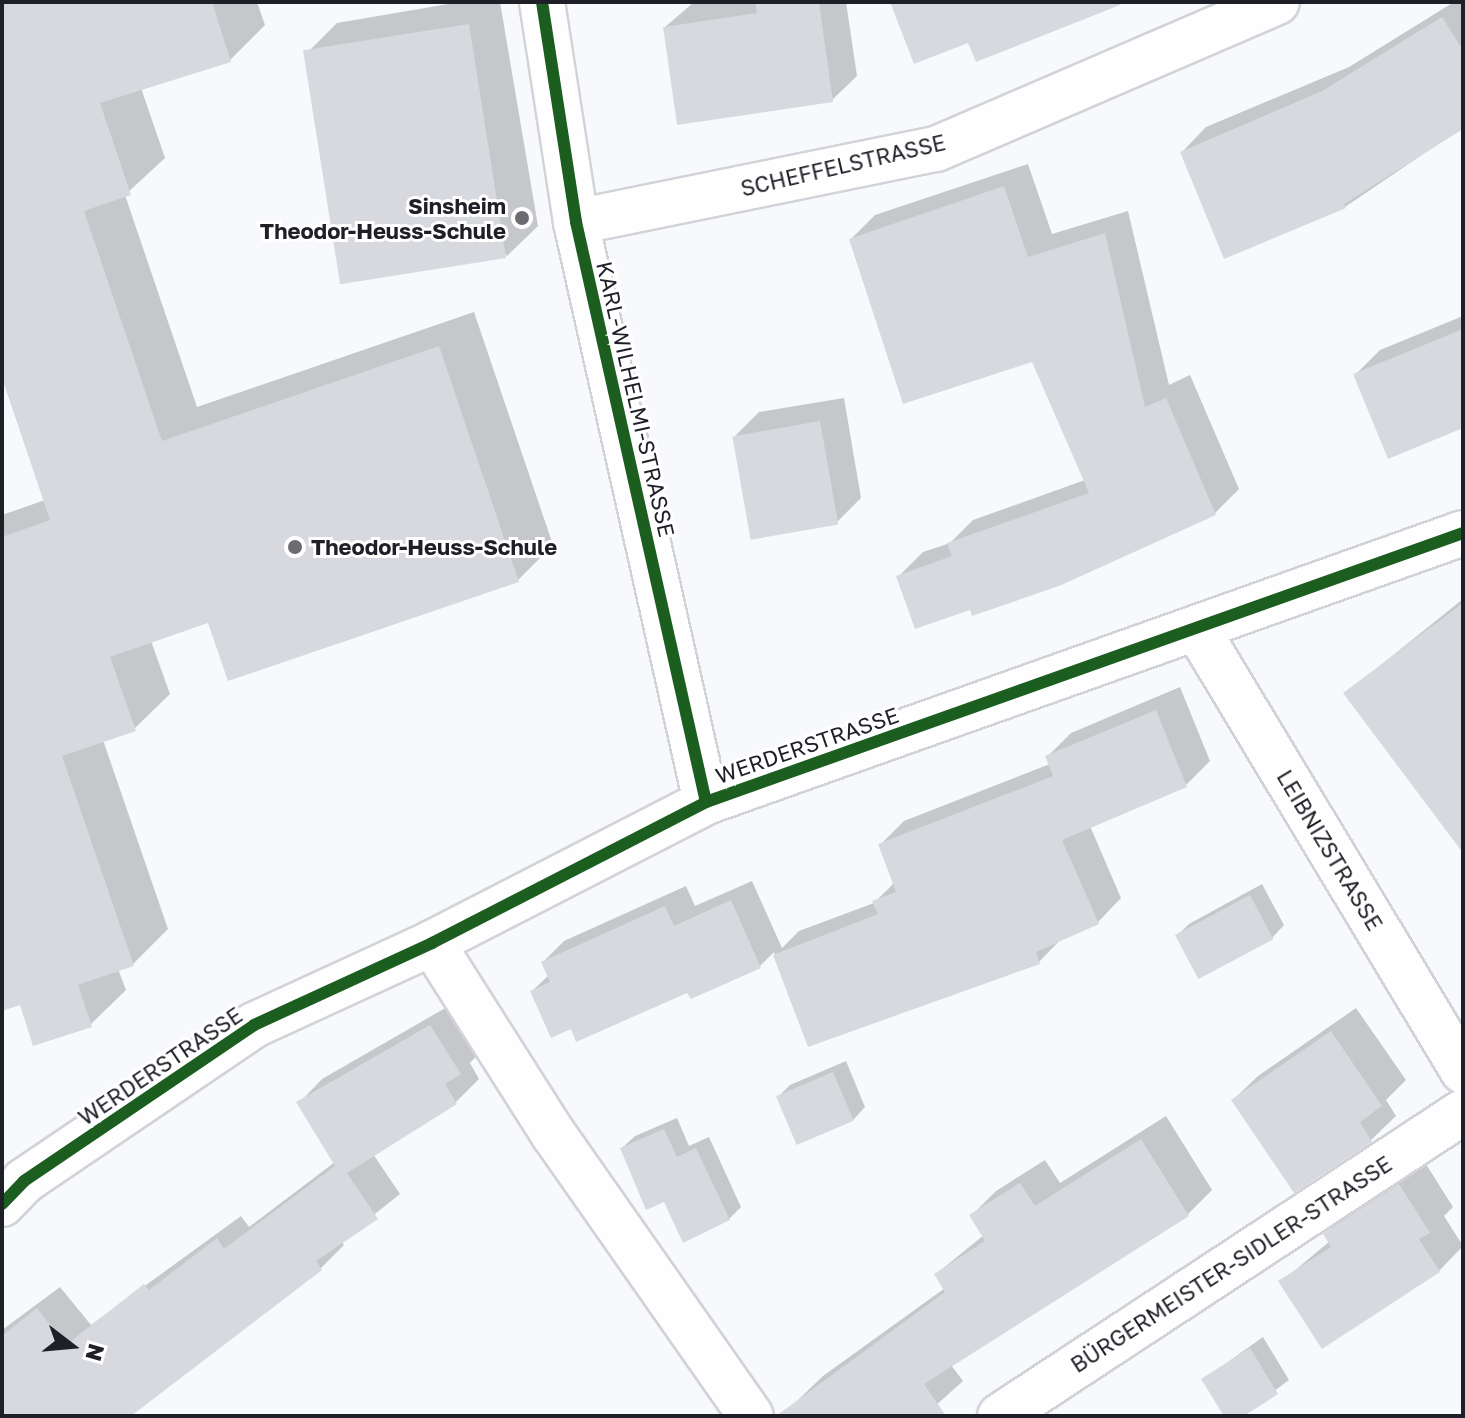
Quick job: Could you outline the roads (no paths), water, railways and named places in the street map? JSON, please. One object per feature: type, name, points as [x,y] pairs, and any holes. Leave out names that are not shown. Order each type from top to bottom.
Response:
[{"type":"street","name":"KARL-WILHELMI-STRASSE","points":[[542,2],[576,222],[706,802]]},
{"type":"street","name":"SCHEFFELSTRASSE","points":[[576,222],[936,149],[1277,2]]},
{"type":"street","name":"WERDERSTRASSE","points":[[2,1204],[24,1181],[254,1025],[432,943],[706,802],[1463,533]]},
{"type":"street","name":"LEIBNIZSTRASSE","points":[[1197,629],[1463,1071]]},
{"type":"street","points":[[432,943],[554,1135],[751,1416]]},
{"type":"street","name":"BÜRGERMEISTER-SIDLER-STRASSE","points":[[1000,1416],[1463,1112]]},
{"type":"place","name":"Sinsheim Theodor-Heuss-Schule","points":[[522,218]]},
{"type":"place","name":"Theodor-Heuss-Schule","points":[[295,547]]}]
